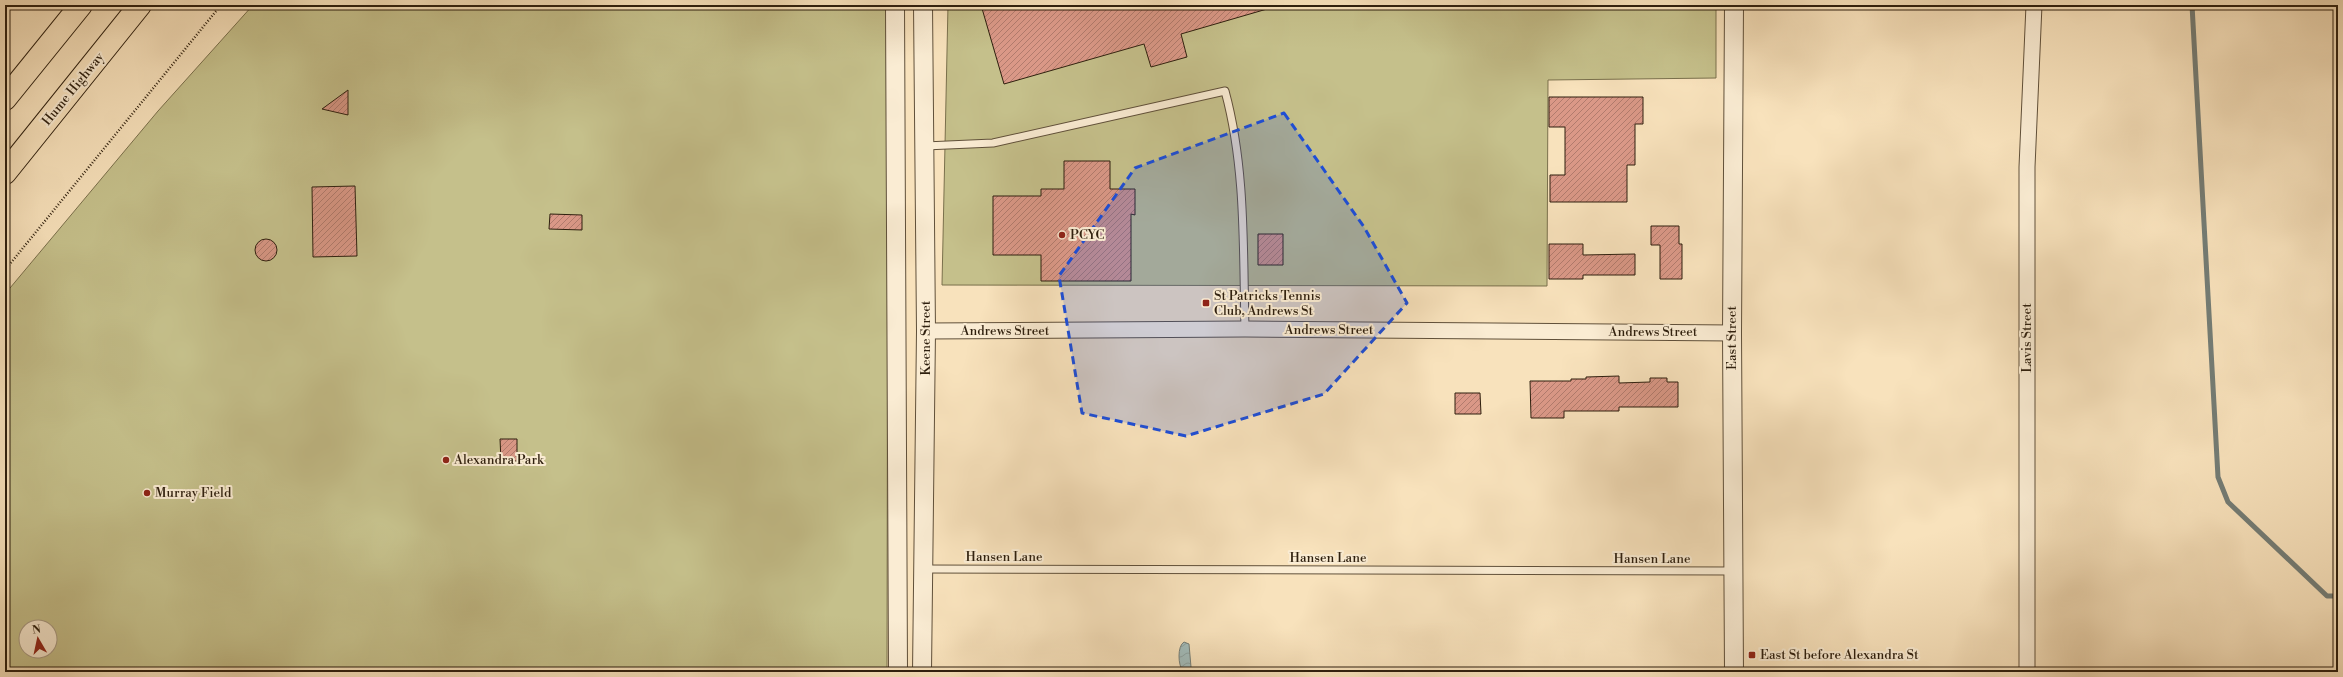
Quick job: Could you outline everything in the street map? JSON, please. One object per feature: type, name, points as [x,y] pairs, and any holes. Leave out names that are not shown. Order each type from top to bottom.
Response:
[{"type":"highway","points":[[5,99],[81,5]]},
{"type":"highway","name":"Hume Highway","points":[[5,173],[140,5]]},
{"type":"street","points":[[895,5],[898,672]]},
{"type":"street","name":"Keene Street","points":[[922,672],[926,331],[923,5]]},
{"type":"street","name":"East Street","points":[[1734,5],[1732,333],[1734,672]]},
{"type":"street","name":"Lavis Street","points":[[2027,672],[2027,167],[2034,5]]},
{"type":"street","name":"Andrews Street","points":[[926,331],[1245,329],[1732,333]]},
{"type":"street","points":[[896,332],[926,331]]},
{"type":"lane","points":[[925,146],[993,143],[1225,91],[1232,117],[1242,196],[1245,329]]},
{"type":"lane","name":"Hansen Lane","points":[[923,569],[1733,571]]},
{"type":"path","points":[[5,270],[221,5]]},
{"type":"highlighted area","points":[[1284,113],[1364,227],[1407,303],[1324,394],[1186,436],[1082,413],[1059,276],[1135,168]]},
{"type":"shaded area","name":"Alexandra Park","points":[[253,5],[888,5],[887,672],[5,672],[5,294],[158,111]]},
{"type":"shaded area","points":[[948,5],[1716,5],[1716,78],[1548,80],[1547,286],[942,285]]},
{"type":"water","points":[[1184,642],[1189,644],[1191,667],[1187,671],[1183,671],[1179,661],[1180,648]]},
{"type":"building","points":[[981,5],[1267,5],[1267,9],[1181,34],[1187,57],[1151,67],[1144,44],[1004,84]]},
{"type":"building","points":[[348,90],[348,115],[322,109]]},
{"type":"building","points":[[1549,97],[1643,97],[1643,124],[1635,124],[1635,165],[1627,165],[1627,202],[1550,202],[1550,175],[1565,175],[1565,127],[1549,127]]},
{"type":"building","name":"PCYC","points":[[1064,161],[1110,161],[1110,189],[1135,189],[1135,215],[1131,214],[1131,281],[1041,281],[1041,255],[993,255],[993,196],[1041,196],[1041,189],[1064,189]]},
{"type":"building","points":[[355,186],[357,256],[313,257],[312,187]]},
{"type":"building","points":[[550,214],[582,215],[582,230],[549,229]]},
{"type":"building","points":[[1651,226],[1679,226],[1679,244],[1682,244],[1682,279],[1660,279],[1660,245],[1651,245]]},
{"type":"building","points":[[1258,234],[1283,234],[1283,265],[1258,265]]},
{"type":"building","points":[[266,239],[274,242],[277,250],[274,258],[266,261],[258,258],[255,250],[258,242]]},
{"type":"building","points":[[1549,244],[1583,244],[1583,255],[1635,254],[1635,275],[1583,275],[1583,279],[1549,279]]},
{"type":"building","points":[[1619,376],[1619,383],[1650,382],[1650,378],[1667,378],[1667,382],[1678,382],[1678,407],[1619,407],[1619,411],[1564,411],[1564,418],[1531,418],[1530,381],[1571,381],[1571,379],[1586,379],[1586,377]]},
{"type":"building","points":[[1455,393],[1480,393],[1481,414],[1455,414]]},
{"type":"building","points":[[500,439],[517,439],[517,461],[501,461]]},
{"type":"waterway","points":[[2192,5],[2218,477],[2228,502],[2327,596],[2338,596]]},
{"type":"place","name":"PCYC","points":[[1062,235]]},
{"type":"place","name":"St Patricks Tennis Club, Andrews St","points":[[1206,303]]},
{"type":"place","name":"Alexandra Park","points":[[446,460]]},
{"type":"place","name":"Murray Field","points":[[147,493]]},
{"type":"place","name":"East St before Alexandra St","points":[[1752,655]]}]
